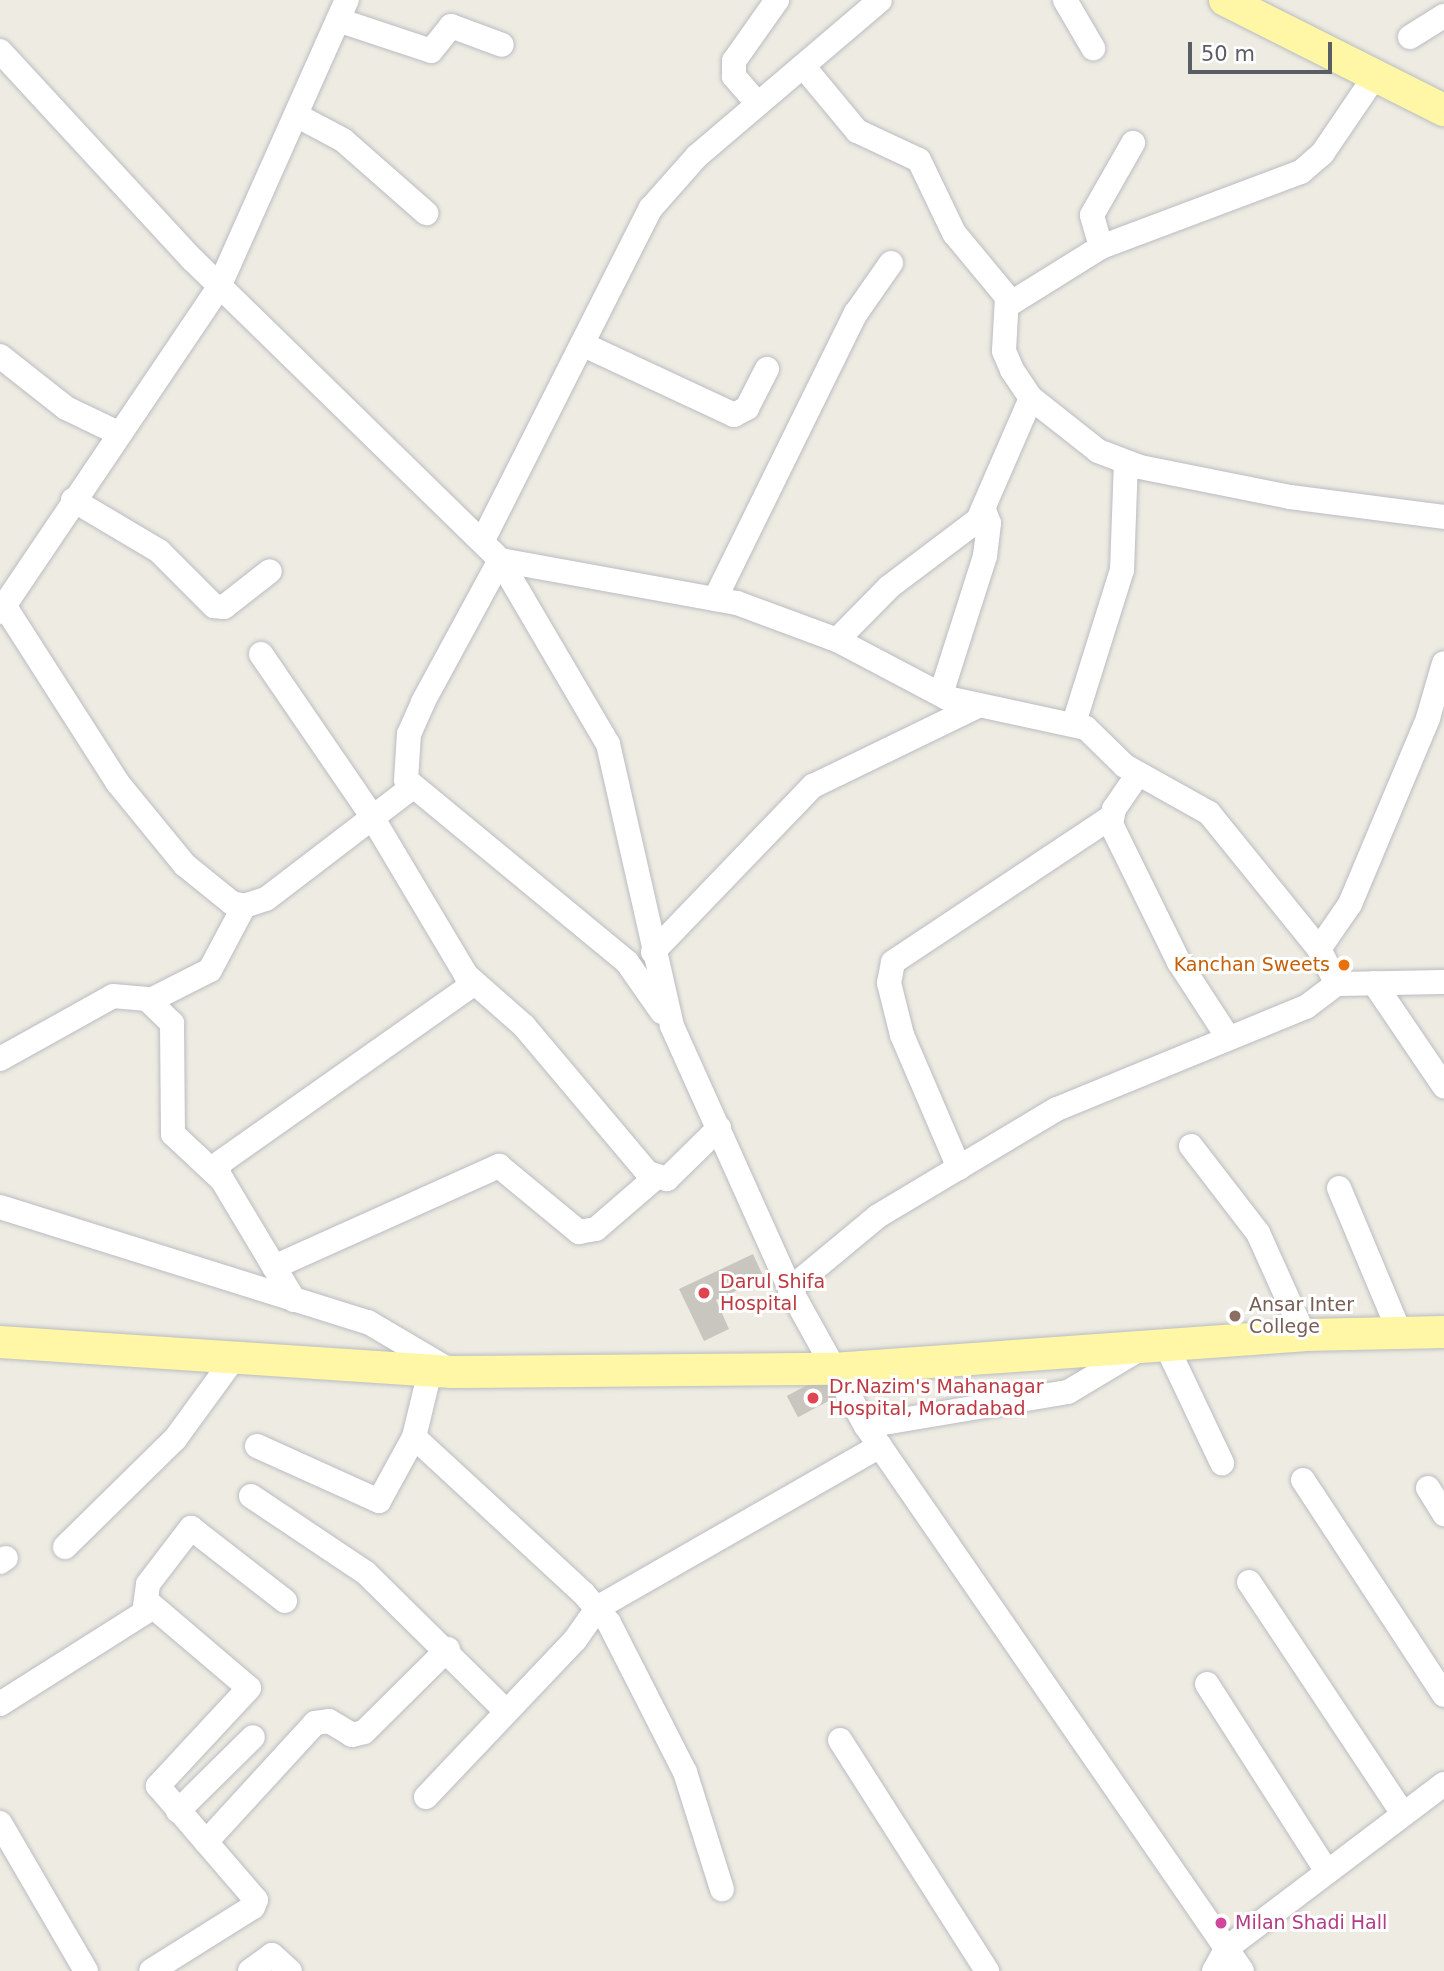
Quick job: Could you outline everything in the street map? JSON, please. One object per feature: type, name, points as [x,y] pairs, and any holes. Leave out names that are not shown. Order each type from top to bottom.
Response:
[{"type":"main road","points":[[1225,0],[1444,110]]},
{"type":"main road","points":[[0,1342],[441,1371],[833,1369],[1304,1335],[1444,1332]]},
{"type":"street","points":[[758,104],[734,76],[734,61],[777,0]]},
{"type":"street","points":[[483,540],[652,208],[697,156],[880,0]]},
{"type":"street","points":[[1065,0],[1093,48]]},
{"type":"street","points":[[411,789],[266,899],[244,906],[232,903],[185,865],[117,782],[3,600],[219,287],[343,10],[430,51],[451,26],[502,45]]},
{"type":"street","points":[[1410,37],[1444,16]]},
{"type":"street","points":[[0,51],[219,287],[483,540],[500,560],[608,744],[653,952],[672,1026],[790,1289],[866,1426],[1242,1971]]},
{"type":"street","points":[[803,66],[857,131],[919,160],[954,233],[1002,288],[1008,305],[1007,361],[1031,398],[1098,451],[1126,463],[1290,497],[1444,517]]},
{"type":"street","points":[[1008,305],[1101,247],[1301,172],[1322,154],[1376,76]]},
{"type":"street","points":[[296,115],[343,140],[426,213]]},
{"type":"street","points":[[1101,247],[1092,215],[1133,143]]},
{"type":"street","points":[[715,599],[856,313],[891,263]]},
{"type":"street","points":[[582,344],[734,415],[747,408],[767,369]]},
{"type":"street","points":[[0,356],[66,408],[118,433]]},
{"type":"street","points":[[837,640],[889,587],[984,510],[1031,398]]},
{"type":"street","points":[[1074,723],[1122,570],[1126,463]]},
{"type":"street","points":[[72,500],[159,551],[214,606],[225,607],[270,571]]},
{"type":"street","points":[[941,694],[985,556],[989,523],[984,510]]},
{"type":"street","points":[[500,560],[715,599],[837,640],[941,694],[976,707],[1074,723],[1098,734],[1138,774],[1209,813],[1319,949],[1337,984]]},
{"type":"street","points":[[500,560],[409,734],[404,761],[411,789],[627,962],[672,1026]]},
{"type":"street","points":[[261,654],[372,818],[473,984],[524,1026],[654,1179]]},
{"type":"street","points":[[1319,949],[1350,904],[1429,718],[1444,663]]},
{"type":"street","points":[[653,952],[813,786],[976,707]]},
{"type":"street","points":[[959,1168],[902,1034],[890,983],[893,961],[1110,818],[1138,774]]},
{"type":"street","points":[[1110,818],[1179,962],[1227,1036]]},
{"type":"street","points":[[0,1059],[113,996],[149,1001],[210,970],[244,906]]},
{"type":"street","points":[[790,1289],[878,1216],[1057,1109],[1227,1036],[1306,1007],[1337,984],[1444,982]]},
{"type":"street","points":[[1374,983],[1444,1086]]},
{"type":"street","points":[[294,1300],[222,1180],[218,1167],[225,1157],[473,984]]},
{"type":"street","points":[[149,1001],[172,1023],[173,1134],[222,1180]]},
{"type":"street","points":[[274,1267],[499,1166],[579,1232],[596,1229],[654,1179],[667,1179],[719,1128]]},
{"type":"street","points":[[1191,1146],[1277,1264],[1304,1335]]},
{"type":"street","points":[[1339,1188],[1400,1333]]},
{"type":"street","points":[[0,1208],[368,1322],[441,1371],[414,1437],[379,1502],[257,1446]]},
{"type":"street","points":[[866,1426],[1068,1392],[1156,1346],[1222,1463]]},
{"type":"street","points":[[65,1547],[175,1439],[234,1358]]},
{"type":"street","points":[[414,1437],[597,1608],[685,1772],[722,1889]]},
{"type":"street","points":[[426,1797],[504,1709],[575,1640],[597,1608],[880,1447]]},
{"type":"street","points":[[1303,1480],[1444,1695]]},
{"type":"street","points":[[1428,1488],[1444,1514]]},
{"type":"street","points":[[251,1496],[338,1550],[448,1649],[504,1709]]},
{"type":"street","points":[[0,1704],[144,1613],[149,1603],[148,1584],[191,1528],[285,1601]]},
{"type":"street","points":[[1249,1582],[1403,1815]]},
{"type":"street","points":[[149,1603],[249,1688],[160,1781],[159,1790],[256,1904],[151,1971]]},
{"type":"street","points":[[205,1842],[315,1723],[329,1721],[352,1735],[364,1732],[448,1649]]},
{"type":"street","points":[[1207,1684],[1327,1872]]},
{"type":"street","points":[[178,1811],[253,1737]]},
{"type":"street","points":[[841,1740],[987,1971]]},
{"type":"street","points":[[1214,1971],[1227,1948],[1403,1815],[1441,1792]]},
{"type":"street","points":[[0,1823],[86,1971]]},
{"type":"street","points":[[250,1971],[272,1955],[290,1971]]},
{"type":"building","points":[[753,1254],[764,1278],[716,1300],[729,1329],[704,1341],[679,1289]]},
{"type":"building","points":[[830,1373],[841,1394],[798,1417],[787,1396]]},
{"type":"place","name":"Kanchan Sweets","points":[[1344,965]]},
{"type":"place","name":"Darul Shifa Hospital","points":[[704,1293]]},
{"type":"place","name":"Ansar Inter College","points":[[1235,1316]]},
{"type":"place","name":"Dr.Nazim's Mahanagar Hospital, Moradabad","points":[[813,1398]]},
{"type":"place","name":"Milan Shadi Hall","points":[[1221,1923]]}]
